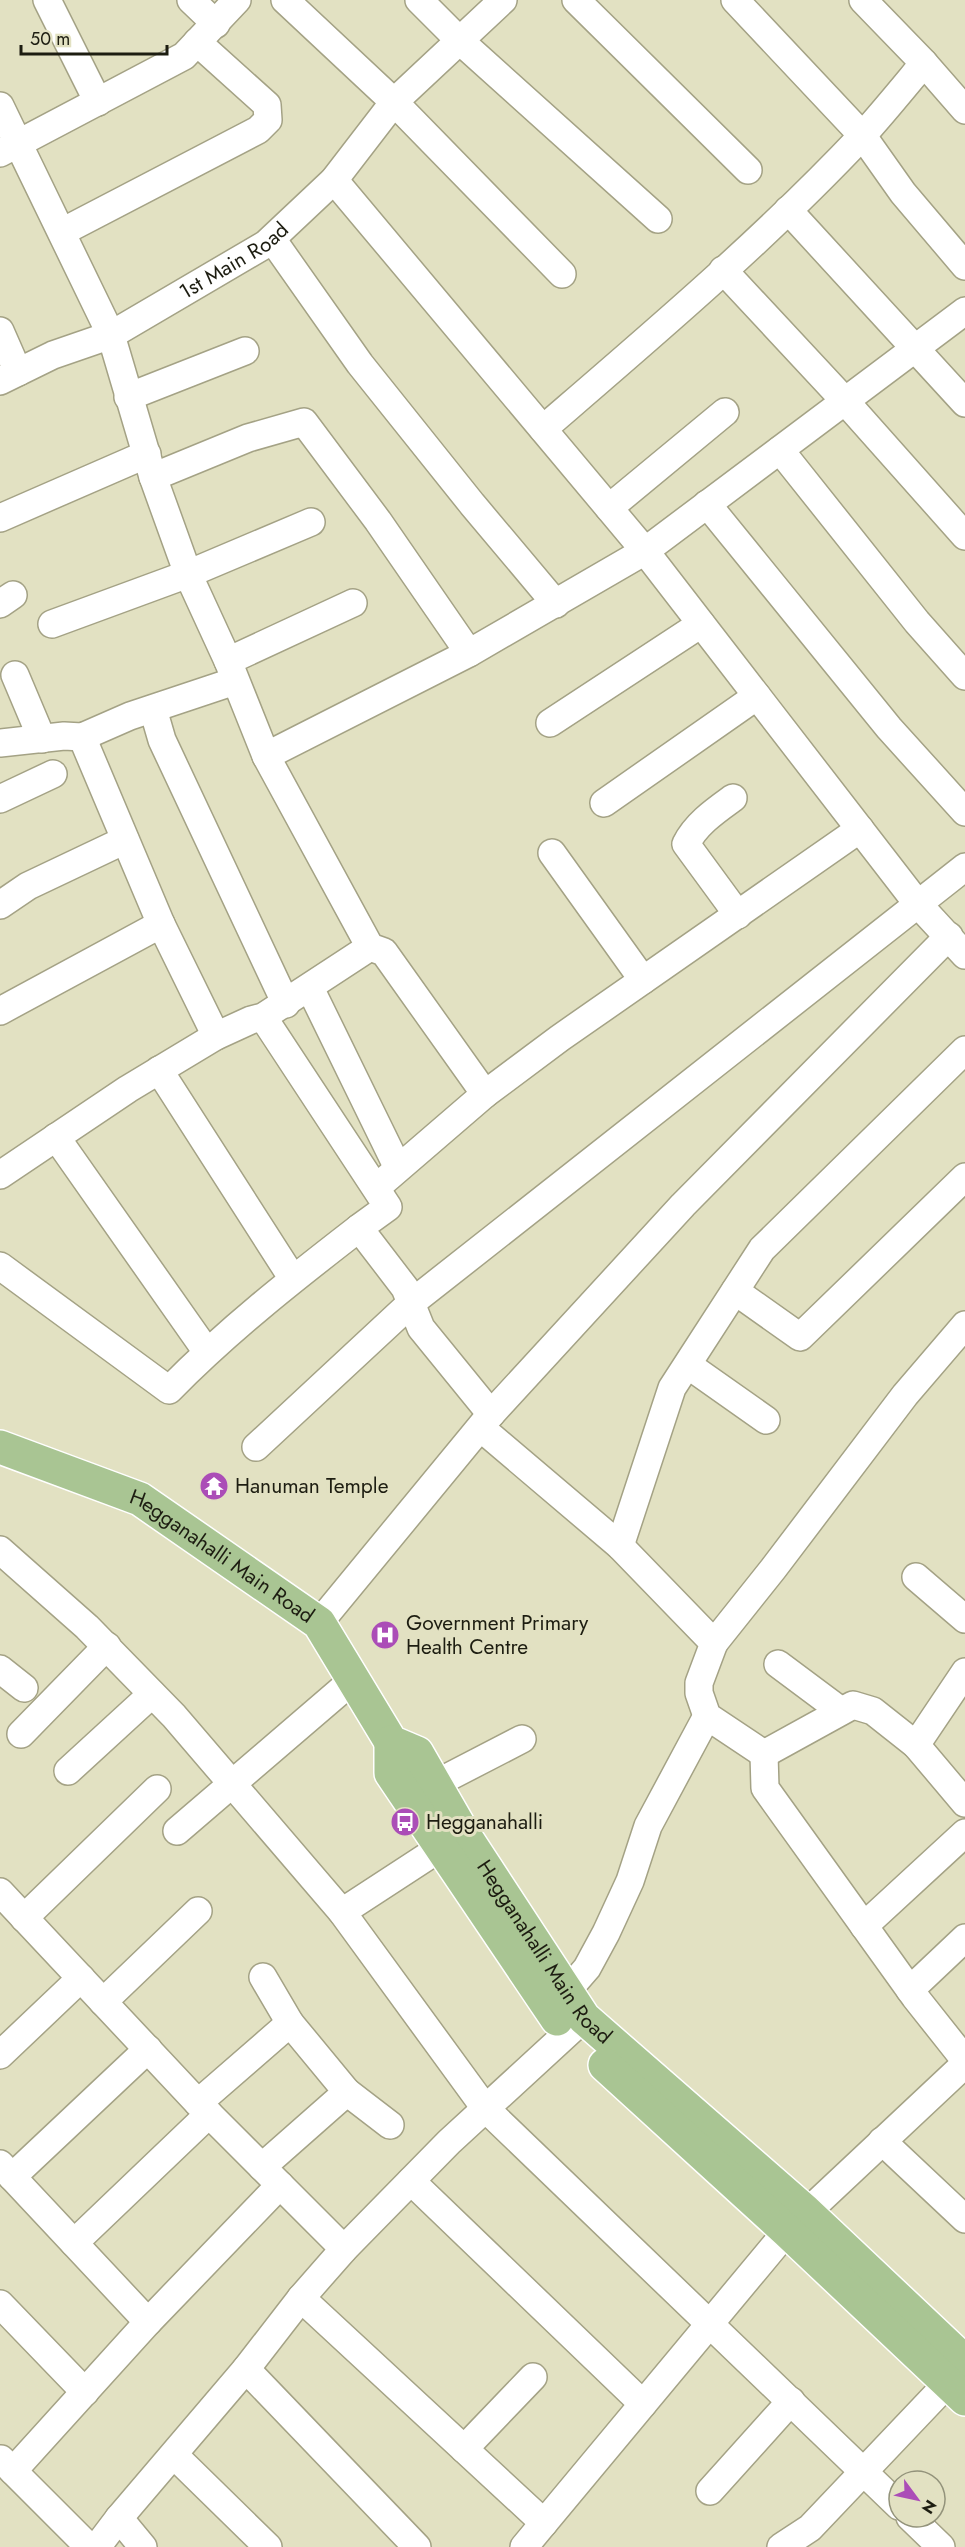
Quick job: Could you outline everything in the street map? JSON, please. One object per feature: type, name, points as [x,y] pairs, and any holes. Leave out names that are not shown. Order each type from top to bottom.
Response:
[{"type":"main road","name":"Hegganahalli Main Road","points":[[0,1447],[140,1499],[319,1623],[391,1742]]},
{"type":"main road","points":[[452,1840],[435,1784],[417,1753],[391,1742],[391,1773],[452,1840],[567,2014],[796,2221],[961,2377]]},
{"type":"street","points":[[47,0],[98,102]]},
{"type":"street","points":[[191,0],[216,24]]},
{"type":"street","points":[[10,148],[184,56],[237,0]]},
{"type":"street","points":[[285,0],[394,102],[562,274]]},
{"type":"street","points":[[419,0],[459,40],[658,219]]},
{"type":"street","name":"1st Main Road","points":[[9,376],[53,355],[111,335],[272,239],[334,180],[394,102],[503,0]]},
{"type":"street","points":[[576,0],[748,170]]},
{"type":"street","points":[[735,0],[862,135],[903,193],[965,266]]},
{"type":"street","points":[[863,0],[924,63],[965,110]]},
{"type":"street","points":[[62,232],[258,130],[268,120],[267,105],[197,42]]},
{"type":"street","points":[[543,429],[642,344],[788,210],[862,135],[924,63]]},
{"type":"street","points":[[0,106],[10,148],[62,232],[111,335],[150,466],[188,574],[232,671],[266,756],[370,947],[384,952],[485,1094]]},
{"type":"street","points":[[319,1623],[486,1421],[683,1205],[957,946],[917,903],[645,551],[334,180]]},
{"type":"street","points":[[788,210],[965,403]]},
{"type":"street","points":[[272,239],[360,364],[472,504],[556,604]]},
{"type":"street","points":[[723,270],[845,400],[965,536]]},
{"type":"street","points":[[266,756],[469,653],[645,551],[965,311]]},
{"type":"street","points":[[0,331],[9,376]]},
{"type":"street","points":[[128,397],[245,351]]},
{"type":"street","points":[[609,508],[725,412]]},
{"type":"street","points":[[0,518],[150,466],[304,422],[378,521],[469,653]]},
{"type":"street","points":[[780,450],[917,622],[965,676]]},
{"type":"street","points":[[707,504],[889,728],[965,813]]},
{"type":"street","points":[[52,624],[188,574],[311,522]]},
{"type":"street","points":[[0,743],[82,736],[130,716],[153,710],[232,671],[353,603]]},
{"type":"street","points":[[550,723],[701,624]]},
{"type":"street","points":[[15,675],[42,739]]},
{"type":"street","points":[[604,803],[757,696]]},
{"type":"street","points":[[153,710],[162,740],[286,1004]]},
{"type":"street","points":[[82,736],[161,924],[216,1036]]},
{"type":"street","points":[[0,799],[53,774]]},
{"type":"street","points":[[733,798],[708,817],[690,835],[686,844],[738,915]]},
{"type":"street","points":[[377,1187],[485,1094],[643,980],[860,829]]},
{"type":"street","points":[[0,905],[28,886],[125,840]]},
{"type":"street","points":[[552,853],[643,980]]},
{"type":"street","points":[[256,1447],[410,1304],[965,867]]},
{"type":"street","points":[[0,1011],[161,924]]},
{"type":"street","points":[[4,1164],[56,1137],[216,1036],[263,1017],[286,1004],[370,947]]},
{"type":"street","points":[[310,988],[398,1168]]},
{"type":"street","points":[[2,1271],[170,1390],[207,1352],[293,1279],[388,1207],[377,1187],[263,1017]]},
{"type":"street","points":[[620,1546],[672,1388],[762,1249],[965,1050]]},
{"type":"street","points":[[159,1070],[293,1279]]},
{"type":"street","points":[[56,1137],[207,1352]]},
{"type":"street","points":[[735,1291],[800,1337],[965,1177]]},
{"type":"street","points":[[359,1228],[405,1288],[421,1328],[486,1421],[620,1546],[714,1643]]},
{"type":"street","points":[[764,1754],[706,1716],[699,1693],[699,1683],[714,1643],[773,1569],[904,1395],[960,1342]]},
{"type":"street","points":[[688,1365],[766,1420]]},
{"type":"street","points":[[0,1550],[106,1646],[174,1716],[342,1912],[485,2108],[887,2494]]},
{"type":"street","points":[[916,1578],[965,1619]]},
{"type":"street","points":[[21,1734],[106,1646]]},
{"type":"street","points":[[778,1664],[841,1711]]},
{"type":"street","points":[[0,1670],[24,1688]]},
{"type":"street","points":[[916,1745],[965,1672]]},
{"type":"street","points":[[177,1831],[353,1680]]},
{"type":"street","points":[[68,1771],[152,1694]]},
{"type":"street","points":[[764,1754],[853,1705],[873,1712],[916,1745],[965,1803]]},
{"type":"street","points":[[97,2547],[246,2369],[301,2298],[344,2249],[485,2108],[567,2014],[630,1881],[648,1826],[706,1716]]},
{"type":"street","points":[[435,1784],[522,1739]]},
{"type":"street","points":[[301,2298],[464,2449],[540,2537],[643,2404],[796,2221],[965,2062],[910,1990],[765,1788],[764,1754]]},
{"type":"street","points":[[157,1789],[10,1912],[81,1978],[204,2109],[344,2249]]},
{"type":"street","points":[[864,1926],[965,1833]]},
{"type":"street","points":[[342,1912],[452,1840]]},
{"type":"street","points":[[103,2002],[198,1911]]},
{"type":"street","points":[[910,1990],[965,1938]]},
{"type":"street","points":[[263,1977],[290,2023],[347,2092],[390,2125]]},
{"type":"street","points":[[0,2055],[81,1978]]},
{"type":"street","points":[[75,2243],[290,2023]]},
{"type":"street","points":[[148,2049],[6,2170],[148,2322]]},
{"type":"street","points":[[89,2547],[7,2465],[85,2392],[148,2322],[271,2176],[347,2092]]},
{"type":"street","points":[[882,2141],[965,2219]]},
{"type":"street","points":[[411,2181],[643,2404]]},
{"type":"street","points":[[0,2304],[85,2392]]},
{"type":"street","points":[[246,2369],[417,2547]]},
{"type":"street","points":[[464,2449],[533,2377]]},
{"type":"street","points":[[781,2547],[810,2528],[863,2470],[961,2377]]},
{"type":"street","points":[[710,2491],[791,2401]]},
{"type":"street","points":[[174,2455],[268,2547]]},
{"type":"street","points":[[119,2518],[143,2547]]},
{"type":"street","points":[[922,2529],[941,2547]]},
{"type":"place","name":"Hanuman Temple","points":[[214,1486]]},
{"type":"place","name":"Government Primary Health Centre","points":[[385,1635]]},
{"type":"place","name":"Hegganahalli","points":[[405,1822]]}]
